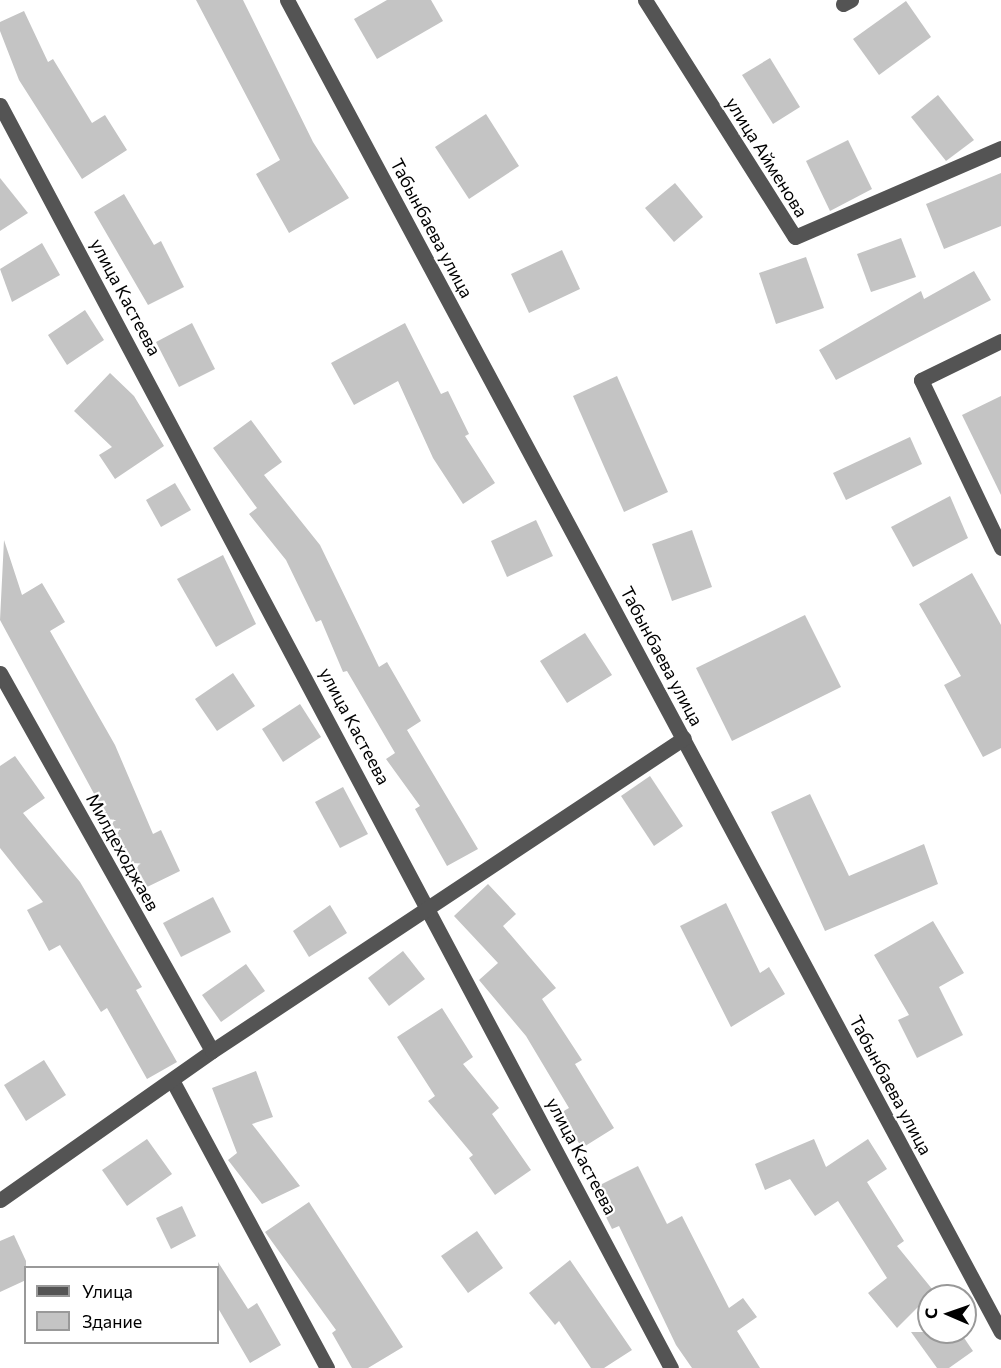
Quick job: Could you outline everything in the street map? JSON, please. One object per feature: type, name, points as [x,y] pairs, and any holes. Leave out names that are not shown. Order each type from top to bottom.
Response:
[{"type":"street","name":"Табынбаева улица","points":[[287,0],[1001,1332]]},
{"type":"street","name":"улица Айменова","points":[[645,0],[795,237],[1001,148]]},
{"type":"street","name":"улица Кастеева","points":[[0,105],[430,906],[671,1368]]},
{"type":"street","points":[[1001,341],[921,380],[1001,548]]},
{"type":"street","name":"Милдеходжаев","points":[[0,673],[212,1051]]},
{"type":"street","points":[[0,1200],[212,1051],[684,738]]},
{"type":"street","points":[[171,1080],[327,1368]]},
{"type":"building","points":[[196,0],[243,0],[313,142],[349,198],[289,233],[256,174],[280,160]]},
{"type":"building","points":[[387,0],[431,0],[443,21],[377,59],[354,19]]},
{"type":"building","points":[[906,1],[931,37],[879,75],[853,39]]},
{"type":"building","points":[[24,11],[48,62],[53,59],[92,123],[105,115],[127,150],[82,179],[19,80],[0,31],[0,22]]},
{"type":"building","points":[[770,58],[800,107],[773,124],[742,75]]},
{"type":"building","points":[[938,95],[974,140],[946,161],[911,117]]},
{"type":"building","points":[[486,114],[519,166],[469,199],[435,147]]},
{"type":"building","points":[[848,140],[872,189],[830,211],[806,161]]},
{"type":"building","points":[[1001,173],[1001,226],[944,249],[926,204]]},
{"type":"building","points":[[0,178],[28,213],[0,231]]},
{"type":"building","points":[[675,183],[703,217],[674,242],[645,208]]},
{"type":"building","points":[[124,194],[154,245],[161,241],[184,287],[148,305],[94,212]]},
{"type":"building","points":[[901,238],[916,277],[871,292],[857,254]]},
{"type":"building","points":[[42,243],[60,275],[12,302],[0,269]]},
{"type":"building","points":[[562,250],[580,289],[529,313],[511,274]]},
{"type":"building","points":[[806,257],[824,308],[776,324],[759,273]]},
{"type":"building","points":[[974,271],[991,300],[836,380],[819,350],[921,291],[924,299]]},
{"type":"building","points":[[85,310],[104,340],[67,365],[48,335]]},
{"type":"building","points":[[192,323],[215,369],[179,387],[156,342]]},
{"type":"building","points":[[405,323],[441,394],[448,391],[469,434],[465,436],[495,483],[463,504],[433,458],[398,381],[354,405],[331,363]]},
{"type":"building","points":[[110,373],[134,396],[164,446],[115,479],[99,455],[112,447],[74,411]]},
{"type":"building","points":[[617,376],[668,492],[624,512],[573,396]]},
{"type":"building","points":[[1001,396],[1001,495],[962,415]]},
{"type":"building","points":[[251,420],[282,462],[264,475],[320,545],[379,667],[387,662],[421,721],[407,730],[478,849],[447,866],[415,809],[420,806],[386,759],[395,753],[347,671],[343,672],[321,620],[316,622],[286,560],[249,514],[257,508],[213,448]]},
{"type":"building","points":[[910,437],[922,464],[846,500],[833,473]]},
{"type":"building","points":[[175,483],[191,510],[161,527],[146,500]]},
{"type":"building","points":[[950,496],[968,538],[913,567],[891,527]]},
{"type":"building","points":[[536,520],[553,556],[507,577],[491,541]]},
{"type":"building","points":[[692,530],[712,587],[672,601],[652,544]]},
{"type":"building","points":[[4,540],[22,595],[42,583],[65,622],[50,631],[115,745],[153,834],[161,830],[180,871],[145,888],[0,620]]},
{"type":"building","points":[[223,555],[256,624],[216,647],[177,579]]},
{"type":"building","points":[[972,573],[1001,625],[1001,748],[983,757],[944,685],[961,676],[919,604]]},
{"type":"building","points":[[805,615],[841,687],[732,741],[696,668]]},
{"type":"building","points":[[585,633],[612,675],[567,703],[540,661]]},
{"type":"building","points":[[233,673],[255,706],[217,731],[195,699]]},
{"type":"building","points":[[300,704],[321,737],[283,762],[262,729]]},
{"type":"building","points":[[15,756],[45,798],[23,813],[80,882],[142,987],[136,990],[177,1062],[147,1079],[107,1008],[101,1012],[60,945],[49,951],[27,910],[43,902],[0,848],[0,766]]},
{"type":"building","points":[[650,776],[683,826],[654,846],[621,796]]},
{"type":"building","points":[[343,787],[368,834],[340,848],[315,802]]},
{"type":"building","points":[[810,794],[849,876],[924,844],[938,884],[825,931],[771,812]]},
{"type":"building","points":[[488,884],[516,914],[503,926],[556,988],[542,999],[582,1060],[575,1064],[614,1128],[582,1148],[560,1113],[569,1108],[526,1036],[479,980],[498,963],[454,916]]},
{"type":"building","points":[[213,897],[231,932],[181,957],[163,923]]},
{"type":"building","points":[[726,903],[760,973],[769,967],[785,994],[731,1027],[680,926]]},
{"type":"building","points":[[330,905],[347,933],[309,957],[293,931]]},
{"type":"building","points":[[933,921],[964,973],[939,987],[963,1035],[917,1058],[898,1020],[909,1015],[874,955]]},
{"type":"building","points":[[403,951],[425,979],[389,1006],[368,978]]},
{"type":"building","points":[[246,964],[265,991],[221,1022],[202,995]]},
{"type":"building","points":[[442,1008],[473,1057],[463,1064],[499,1108],[492,1114],[531,1170],[495,1195],[469,1158],[473,1155],[428,1101],[435,1096],[397,1037]]},
{"type":"building","points":[[44,1060],[66,1095],[26,1121],[4,1085]]},
{"type":"building","points":[[256,1071],[273,1117],[252,1124],[300,1186],[262,1204],[228,1160],[237,1153],[212,1088]]},
{"type":"building","points":[[147,1139],[172,1174],[127,1206],[102,1170]]},
{"type":"building","points":[[814,1139],[826,1167],[868,1139],[887,1169],[867,1182],[904,1241],[897,1246],[928,1284],[917,1284],[917,1308],[897,1328],[868,1293],[887,1278],[838,1201],[815,1216],[790,1179],[765,1190],[755,1164]]},
{"type":"building","points":[[638,1166],[667,1224],[682,1216],[729,1308],[743,1298],[757,1317],[737,1331],[760,1368],[692,1368],[676,1345],[619,1226],[612,1229],[592,1189]]},
{"type":"building","points":[[309,1202],[403,1347],[368,1368],[352,1368],[332,1333],[336,1330],[265,1232]]},
{"type":"building","points":[[182,1206],[196,1236],[171,1249],[156,1218]]},
{"type":"building","points":[[477,1231],[503,1268],[468,1293],[441,1256]]},
{"type":"building","points":[[14,1235],[26,1261],[26,1266],[24,1266],[24,1281],[0,1292],[0,1241]]},
{"type":"building","points":[[570,1260],[632,1350],[604,1368],[591,1368],[559,1321],[555,1325],[529,1293]]},
{"type":"building","points":[[218,1262],[248,1309],[257,1303],[281,1345],[250,1363],[219,1310]]},
{"type":"building","points":[[911,1332],[917,1332],[917,1340]]},
{"type":"building","points":[[920,1344],[968,1344],[973,1351],[949,1368],[937,1368]]}]
